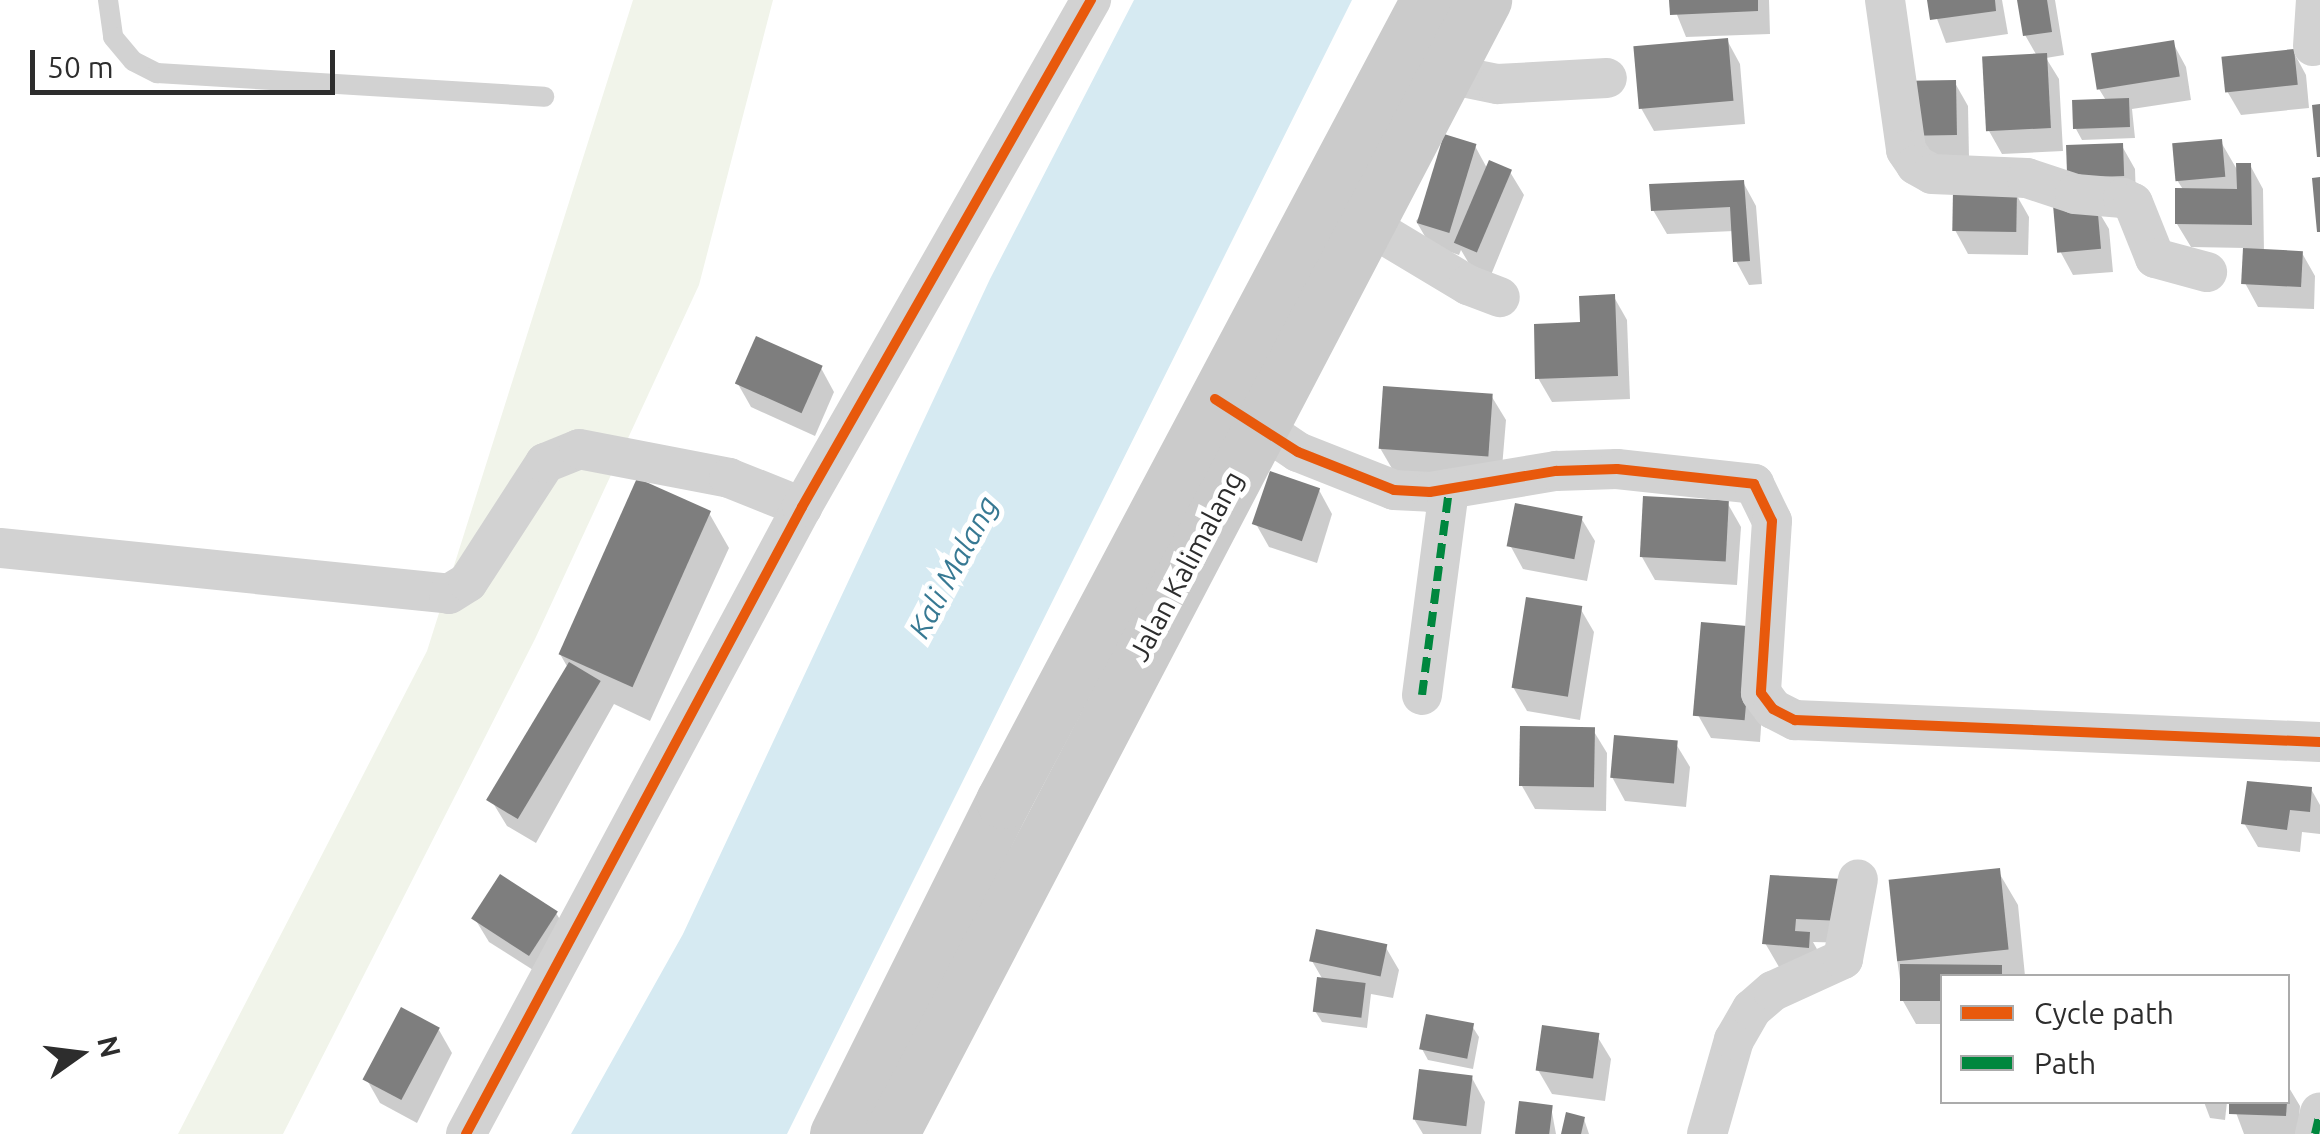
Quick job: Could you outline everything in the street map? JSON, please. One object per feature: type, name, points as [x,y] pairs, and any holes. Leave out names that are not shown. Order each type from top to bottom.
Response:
[{"type":"main road","name":"Jalan Kalimalang","points":[[1420,69],[1428,0]]},
{"type":"main road","name":"Jalan Kalimalang","points":[[891,1134],[1051,823],[1238,412],[1420,69],[1484,0]]},
{"type":"main road","name":"Jalan Kalimalang","points":[[837,1134],[1003,801],[1238,412]]},
{"type":"main road","points":[[1003,801],[1051,823]]},
{"type":"street","points":[[466,1134],[802,508],[1091,0]]},
{"type":"street","points":[[1885,0],[1906,150],[1916,165],[1932,174],[2027,178],[2075,194],[2123,198],[2133,204],[2155,258],[2207,272]]},
{"type":"street","points":[[2314,46],[2316,0]]},
{"type":"street","points":[[1420,69],[1498,84],[1607,78]]},
{"type":"street","points":[[1344,210],[1468,285],[1500,296]]},
{"type":"street","points":[[1238,412],[1361,481],[1394,490],[1449,488],[1556,471],[1617,469],[1754,484],[1772,521],[1761,693],[1773,709],[1796,720],[2320,742]]},
{"type":"street","points":[[0,548],[449,594],[468,582],[545,463],[579,449],[729,478],[802,508]]},
{"type":"street","points":[[1422,695],[1449,488]]},
{"type":"street","points":[[1707,1134],[1734,1040],[1752,1009],[1774,990],[1843,959],[1858,879]]},
{"type":"street","points":[[2315,1134],[2320,1112]]},
{"type":"lane","points":[[108,0],[113,37],[134,61],[157,73],[544,96]]},
{"type":"shaded area","points":[[633,0],[773,0],[699,285],[535,639],[283,1134],[178,1134],[427,651]]},
{"type":"water","name":"Kali Malang","points":[[1134,0],[1352,0],[787,1134],[571,1134],[683,934],[990,279]]},
{"type":"building","points":[[1669,0],[1758,0],[1758,11],[1670,15]]},
{"type":"building","points":[[1927,0],[1995,0],[1996,11],[1930,20]]},
{"type":"building","points":[[2017,0],[2047,0],[2052,32],[2023,36]]},
{"type":"building","points":[[1728,38],[1733,101],[1639,109],[1633,46]]},
{"type":"building","points":[[2174,40],[2180,77],[2097,90],[2091,53]]},
{"type":"building","points":[[2294,49],[2298,85],[2225,92],[2221,57]]},
{"type":"building","points":[[2047,53],[2051,128],[1986,131],[1982,56]]},
{"type":"building","points":[[1956,80],[1957,135],[1912,136],[1911,81]]},
{"type":"building","points":[[2129,98],[2130,127],[2073,129],[2072,100]]},
{"type":"building","points":[[2320,104],[2320,157],[2317,157],[2312,105]]},
{"type":"building","points":[[1444,134],[1477,144],[1449,233],[1417,223]]},
{"type":"building","points":[[2222,139],[2225,177],[2176,181],[2172,143]]},
{"type":"building","points":[[2123,143],[2124,176],[2067,178],[2066,145]]},
{"type":"building","points":[[1489,160],[1512,170],[1477,253],[1454,243]]},
{"type":"building","points":[[2236,163],[2251,163],[2252,225],[2175,224],[2175,188],[2237,189]]},
{"type":"building","points":[[2320,177],[2320,232],[2317,232],[2312,178]]},
{"type":"building","points":[[1744,180],[1750,261],[1733,262],[1730,207],[1651,211],[1649,184]]},
{"type":"building","points":[[1953,190],[2017,191],[2016,232],[1952,231]]},
{"type":"building","points":[[2097,203],[2101,249],[2057,253],[2053,207]]},
{"type":"building","points":[[2243,248],[2303,251],[2301,287],[2241,284]]},
{"type":"building","points":[[1615,294],[1618,376],[1535,379],[1534,324],[1580,322],[1579,296]]},
{"type":"building","points":[[756,336],[823,366],[802,413],[735,384]]},
{"type":"building","points":[[1383,386],[1493,394],[1488,457],[1379,449]]},
{"type":"building","points":[[1270,471],[1320,488],[1302,541],[1252,524]]},
{"type":"building","points":[[637,478],[711,511],[632,687],[558,654]]},
{"type":"building","points":[[1643,496],[1729,501],[1726,561],[1640,557]]},
{"type":"building","points":[[1515,503],[1583,516],[1574,559],[1507,546]]},
{"type":"building","points":[[1526,597],[1582,606],[1568,697],[1512,688]]},
{"type":"building","points":[[1701,622],[1753,627],[1745,720],[1693,716]]},
{"type":"building","points":[[569,662],[601,681],[518,819],[486,800]]},
{"type":"building","points":[[1520,726],[1595,727],[1594,787],[1519,786]]},
{"type":"building","points":[[1614,735],[1678,741],[1674,783],[1610,778]]},
{"type":"building","points":[[2247,781],[2312,787],[2310,812],[2290,810],[2287,830],[2241,824]]},
{"type":"building","points":[[2000,868],[2009,950],[1897,961],[1889,880]]},
{"type":"building","points":[[500,874],[558,912],[529,956],[471,918]]},
{"type":"building","points":[[1770,875],[1843,879],[1842,921],[1796,919],[1795,931],[1810,932],[1809,948],[1762,944]]},
{"type":"building","points":[[1316,929],[1387,944],[1381,976],[1309,961]]},
{"type":"building","points":[[1900,964],[2002,965],[2002,974],[1940,974],[1940,1001],[1900,1001]]},
{"type":"building","points":[[1317,977],[1366,983],[1361,1018],[1313,1012]]},
{"type":"building","points":[[401,1007],[440,1028],[401,1100],[363,1079]]},
{"type":"building","points":[[1426,1014],[1474,1023],[1467,1059],[1419,1049]]},
{"type":"building","points":[[1542,1025],[1599,1033],[1593,1079],[1536,1071]]},
{"type":"building","points":[[1419,1069],[1473,1076],[1466,1126],[1413,1120]]},
{"type":"building","points":[[1519,1101],[1553,1105],[1549,1134],[1515,1134]]},
{"type":"building","points":[[2229,1104],[2287,1104],[2286,1116],[2229,1114]]},
{"type":"building","points":[[1566,1112],[1585,1117],[1581,1134],[1561,1134]]},
{"type":"marked path","points":[[1422,695],[1449,489]]},
{"type":"marked path","points":[[2315,1134],[2320,1113]]},
{"type":"cycle path","points":[[466,1134],[802,507],[1091,0]]},
{"type":"cycle path","points":[[1215,399],[1298,452],[1394,490],[1430,492],[1556,471],[1617,469],[1754,484],[1772,521],[1761,693],[1773,709],[1795,720],[2320,742]]}]
